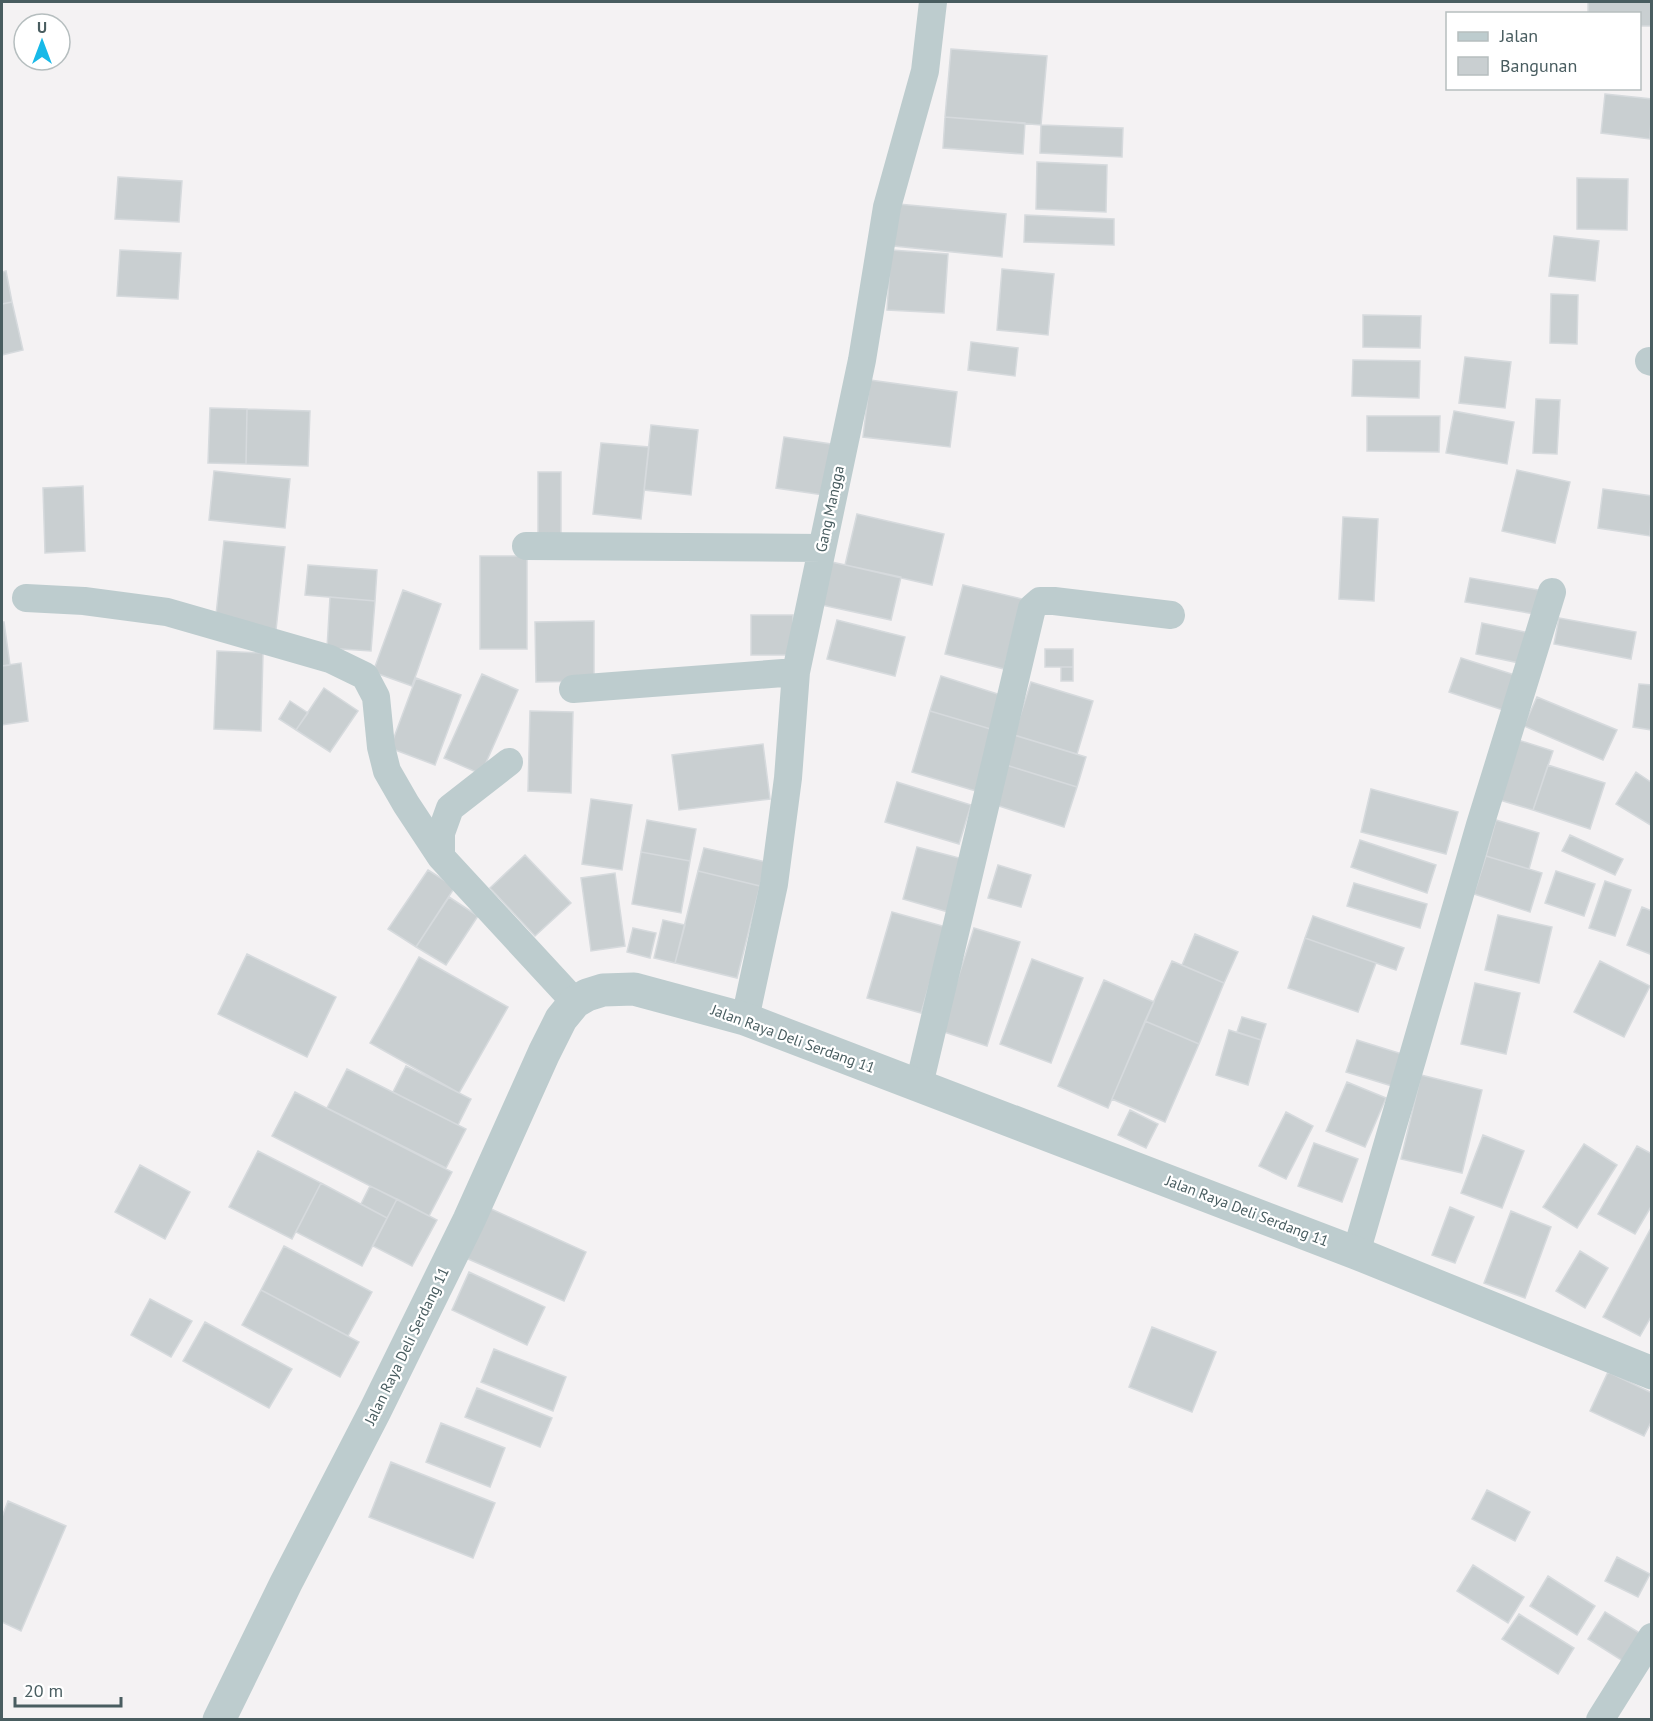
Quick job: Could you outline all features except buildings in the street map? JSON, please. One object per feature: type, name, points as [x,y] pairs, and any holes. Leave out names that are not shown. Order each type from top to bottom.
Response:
[{"type":"street","name":"Gang Mangga","points":[[746,1019],[774,884],[788,778],[796,672],[861,360],[887,207],[925,71],[933,2]]},
{"type":"street","points":[[526,546],[822,548]]},
{"type":"street","points":[[1356,1253],[1480,825],[1552,592]]},
{"type":"street","points":[[26,598],[84,601],[166,612],[330,659],[365,676],[376,697],[381,747],[387,771],[406,804],[441,857],[575,1002]]},
{"type":"street","points":[[919,1085],[1032,608],[1040,601],[1054,601],[1171,615]]},
{"type":"street","points":[[573,690],[796,672]]},
{"type":"street","points":[[441,857],[441,833],[450,808],[509,762]]},
{"type":"street","name":"Jalan Raya Deli Serdang 11","points":[[219,1719],[291,1573],[375,1412],[464,1230],[561,1019],[575,1002],[587,994],[603,990],[634,989],[746,1019],[1356,1253],[1652,1373]]},
{"type":"street","points":[[1600,1719],[1652,1637]]}]
